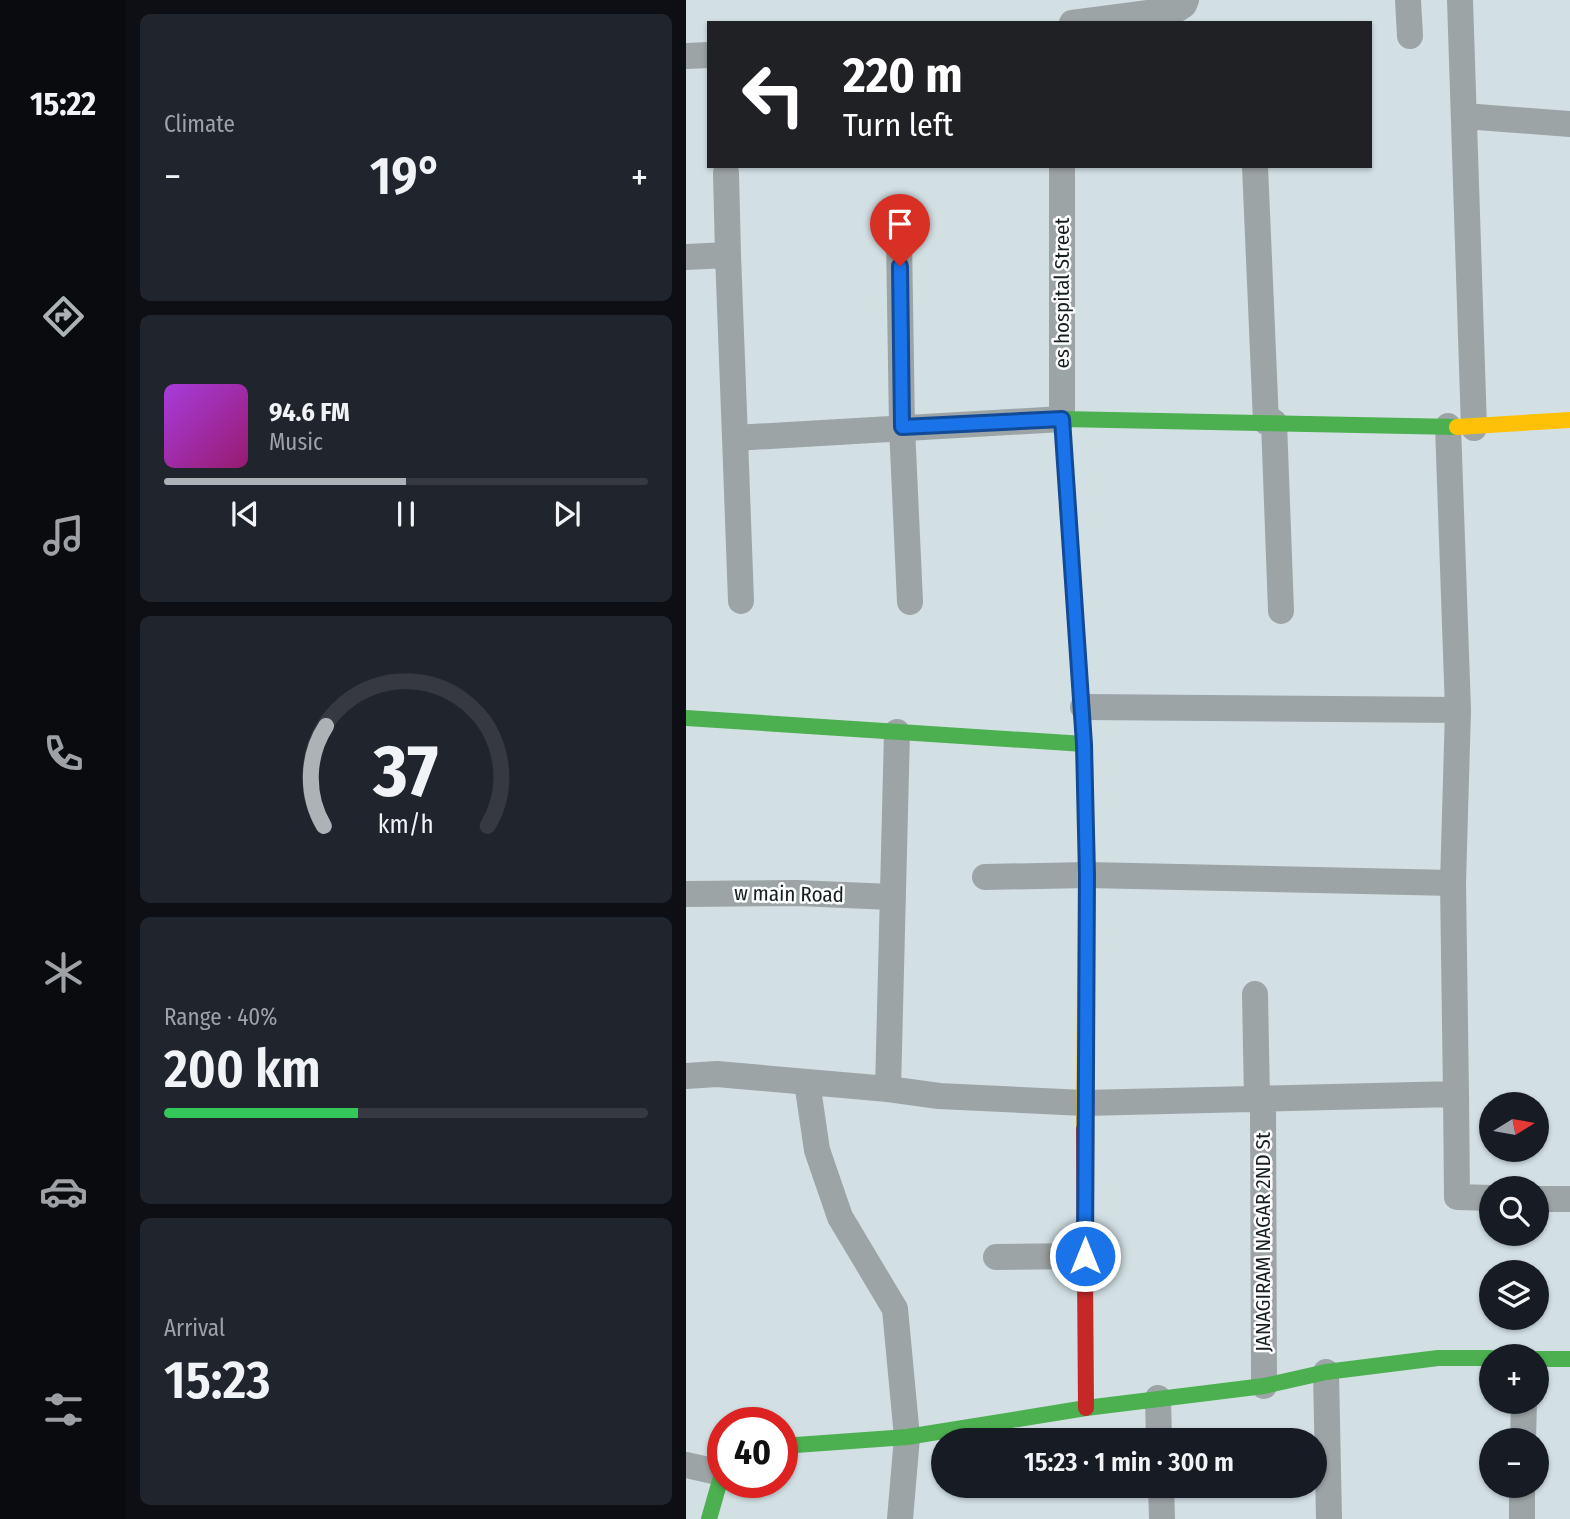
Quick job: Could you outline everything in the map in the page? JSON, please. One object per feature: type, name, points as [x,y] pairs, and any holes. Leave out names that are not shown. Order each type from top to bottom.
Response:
[{"type":"street","points":[[1408,0],[1410,36]]},
{"type":"street","points":[[1460,0],[1464,116],[1458,710],[1453,883],[1457,1197],[1479,1198]]},
{"type":"street","points":[[1087,21],[1185,9]]},
{"type":"street","points":[[686,56],[707,55]]},
{"type":"street","points":[[1464,116],[1570,124]]},
{"type":"street","name":"es hospital Street","points":[[1062,168],[1062,419]]},
{"type":"street","points":[[1255,168],[1281,611]]},
{"type":"street","points":[[726,173],[741,601]]},
{"type":"street","points":[[900,239],[902,427],[911,602]]},
{"type":"street","points":[[686,257],[728,255]]},
{"type":"street","points":[[735,438],[1062,419],[1461,427],[1570,420]]},
{"type":"street","points":[[1062,419],[1084,744],[1087,875],[1084,1102],[1086,1408]]},
{"type":"street","points":[[1083,707],[1458,710]]},
{"type":"street","points":[[686,718],[1084,744]]},
{"type":"street","points":[[888,1089],[897,732]]},
{"type":"street","points":[[985,877],[1087,875],[1453,883]]},
{"type":"street","name":"w main Road","points":[[686,894],[797,893],[892,897]]},
{"type":"street","name":"JANAGIRAM NAGAR 2ND St","points":[[1255,994],[1260,1099],[1264,1386]]},
{"type":"street","points":[[686,1076],[717,1074],[940,1096],[1084,1102],[1456,1094]]},
{"type":"street","points":[[807,1082],[817,1150],[840,1217],[895,1309],[907,1437],[900,1519]]},
{"type":"street","points":[[1549,1199],[1570,1199]]},
{"type":"street","points":[[996,1257],[1085,1256]]},
{"type":"street","points":[[798,1446],[907,1437],[1086,1408],[1264,1386],[1326,1372],[1438,1358],[1479,1358]]},
{"type":"street","points":[[1549,1359],[1570,1359]]},
{"type":"street","points":[[1326,1372],[1329,1519]]},
{"type":"street","points":[[1158,1398],[1159,1428]]},
{"type":"street","points":[[686,1465],[707,1469]]},
{"type":"street","points":[[709,1519],[715,1498]]},
{"type":"street","points":[[1161,1498],[1161,1519]]},
{"type":"street","points":[[1522,1498],[1522,1519]]},
{"type":"traffic: fast","points":[[1086,840],[1084,744],[1062,419],[1457,427]]},
{"type":"traffic: fast","points":[[686,718],[1084,744]]},
{"type":"traffic: fast","points":[[798,1445],[907,1437],[1086,1408],[1264,1386],[1326,1372],[1438,1358],[1479,1358]]},
{"type":"traffic: fast","points":[[1549,1359],[1570,1359]]},
{"type":"traffic: fast","points":[[709,1519],[715,1498]]},
{"type":"traffic: slow","points":[[1457,427],[1570,420]]},
{"type":"traffic: slow","points":[[1084,1129],[1086,840]]},
{"type":"traffic: jam","points":[[1084,1129],[1086,1408]]},
{"type":"route","points":[[900,266],[902,427],[1062,419],[1083,707],[1087,875],[1085,1256]]}]
